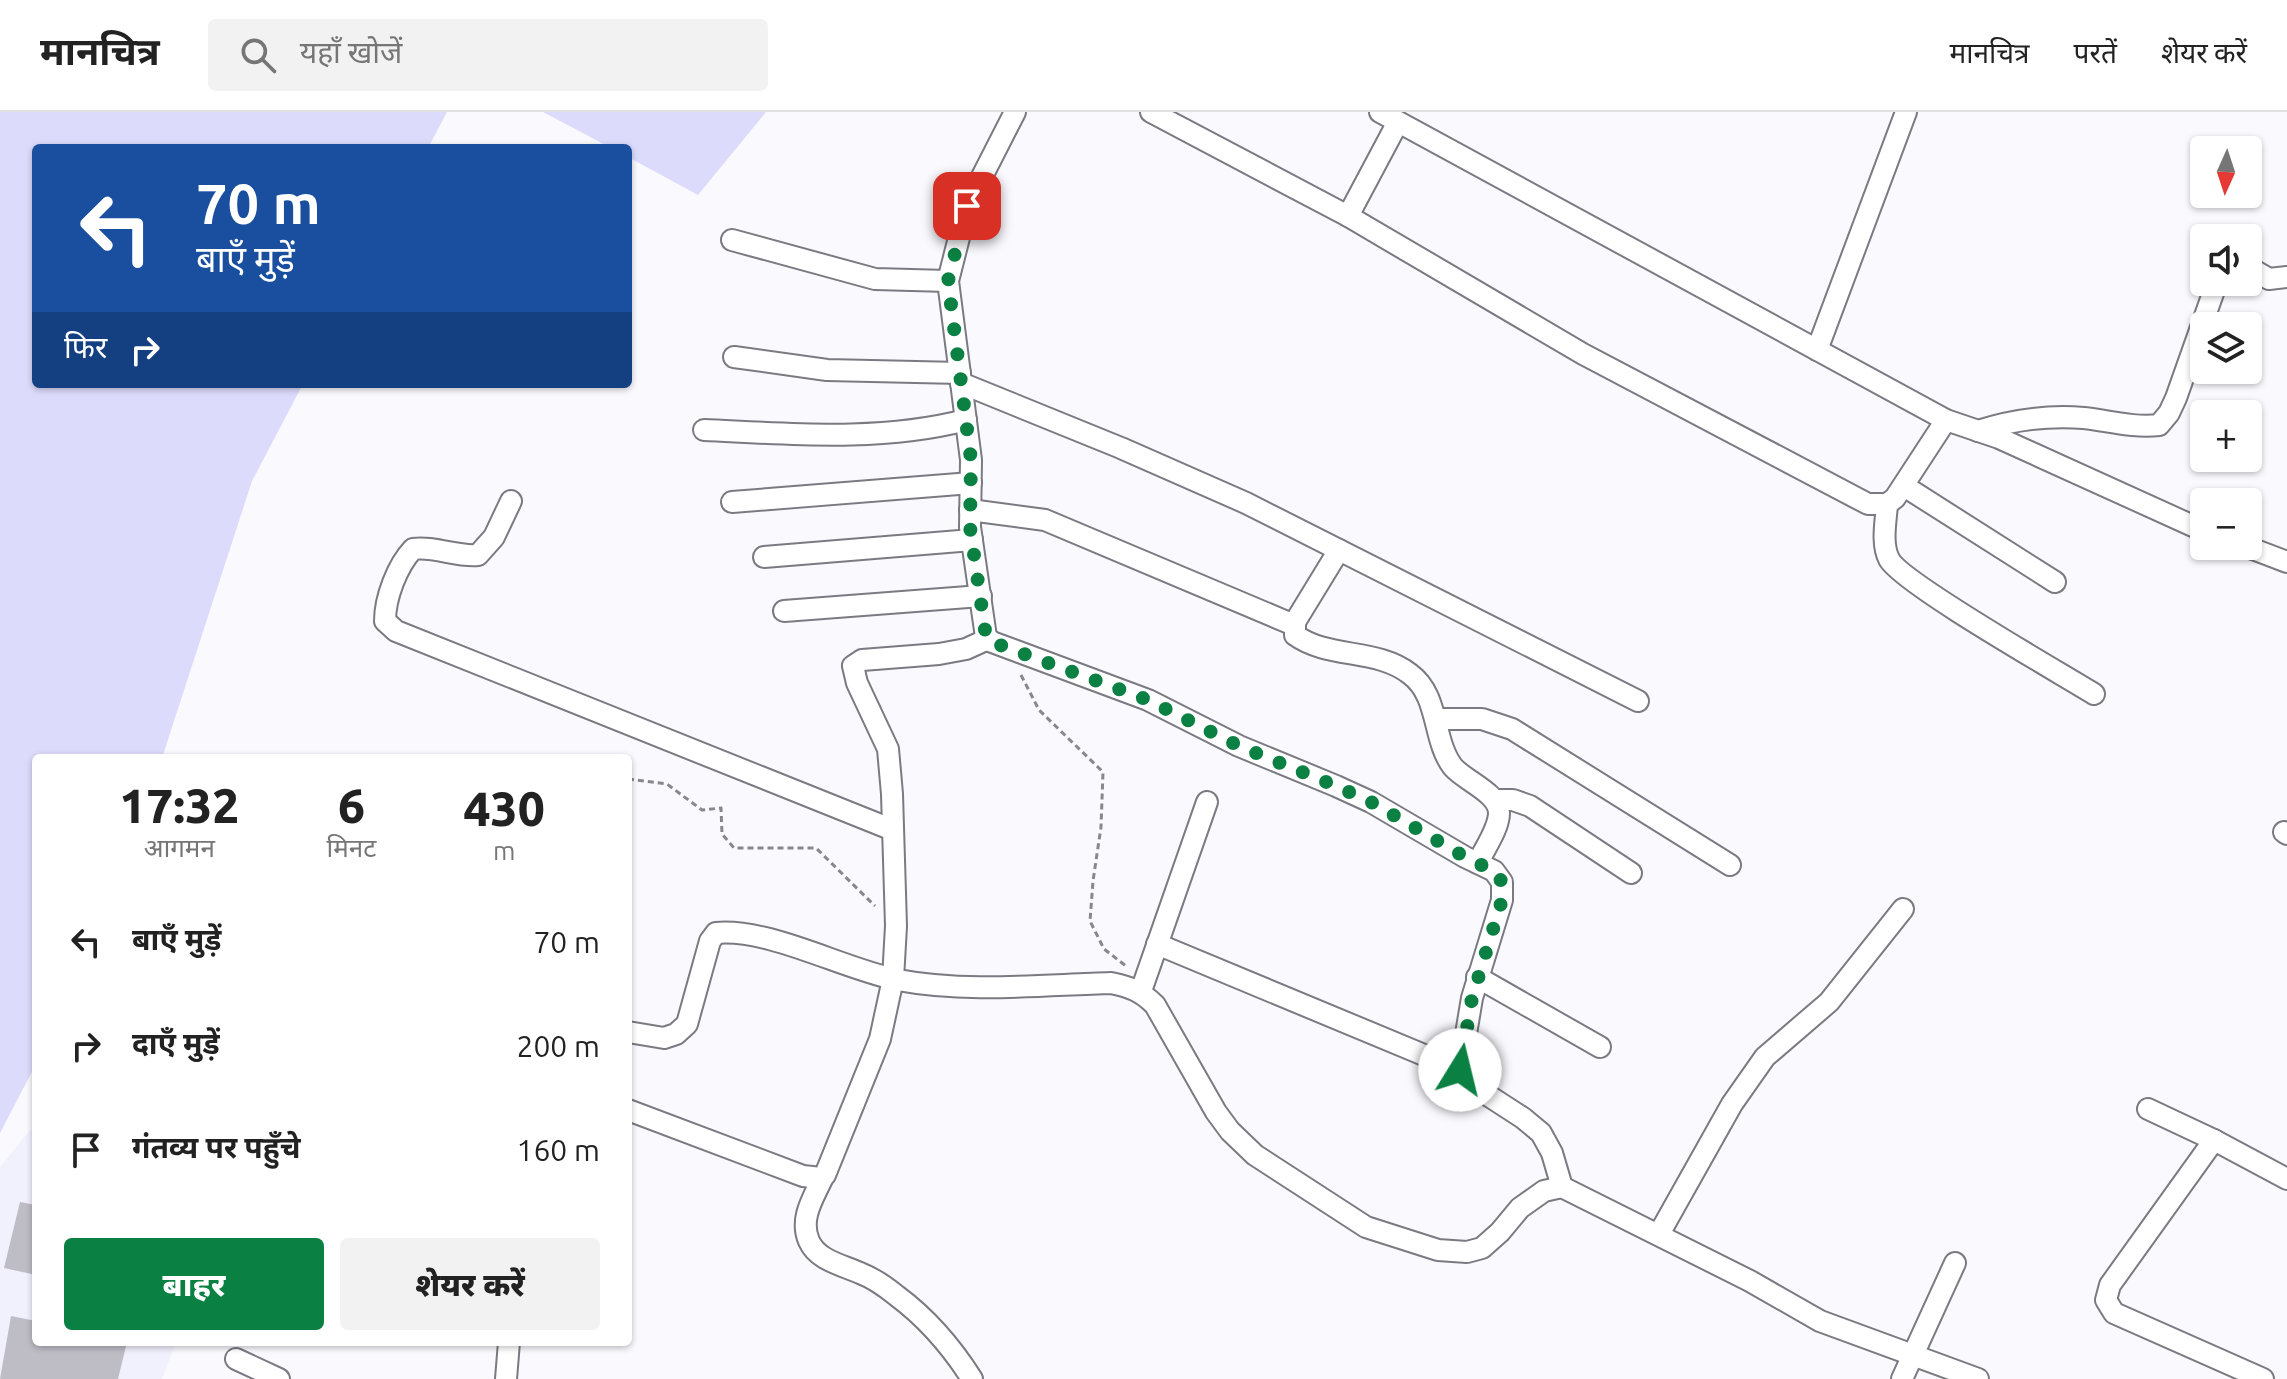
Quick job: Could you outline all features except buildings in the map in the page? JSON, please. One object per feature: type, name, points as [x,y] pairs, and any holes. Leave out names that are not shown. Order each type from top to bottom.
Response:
[{"type":"street","points":[[988,639],[972,540],[971,460],[948,281],[967,206],[1015,112]]},
{"type":"street","points":[[1151,112],[1348,216],[1583,354],[1795,463],[1854,497],[1877,506],[1887,504],[1904,486],[1946,420]]},
{"type":"street","points":[[1380,112],[1946,420],[1999,438],[2190,525]]},
{"type":"street","points":[[1817,350],[1906,112]]},
{"type":"street","points":[[1348,216],[1398,122]]},
{"type":"street","points":[[732,240],[875,279],[948,281]]},
{"type":"street","points":[[2262,275],[2269,279],[2287,277]]},
{"type":"street","points":[[1978,431],[2011,420],[2082,418],[2139,427],[2159,425],[2176,398],[2212,296]]},
{"type":"street","points":[[734,357],[827,370],[961,378],[1246,503],[1638,701]]},
{"type":"street","points":[[704,430],[858,436],[931,429],[966,420]]},
{"type":"street","points":[[732,502],[971,483]]},
{"type":"street","points":[[1904,486],[2055,582]]},
{"type":"street","points":[[511,501],[494,537],[478,555],[468,556],[425,547],[413,549],[397,576],[385,609],[385,621],[396,631],[893,830]]},
{"type":"street","points":[[1887,504],[1885,537],[1890,561],[1922,587],[2094,694]]},
{"type":"street","points":[[970,510],[1045,520],[1294,625]]},
{"type":"street","points":[[764,557],[972,540]]},
{"type":"street","points":[[1339,550],[1294,625],[1295,635],[1306,643],[1376,659],[1409,672],[1421,685],[1453,767],[1495,800],[1500,811],[1498,822],[1478,863]]},
{"type":"street","points":[[2262,551],[2286,559]]},
{"type":"street","points":[[784,611],[981,596]]},
{"type":"street","points":[[972,1379],[936,1329],[896,1295],[863,1274],[832,1262],[813,1250],[804,1228],[806,1215],[880,1039],[893,979],[896,926],[888,749],[857,683],[853,666],[862,660],[966,649],[988,639],[1148,700],[1239,746],[1371,802],[1494,871],[1502,882],[1502,900],[1477,977],[1460,1070]]},
{"type":"street","points":[[1436,719],[1482,719],[1512,729],[1730,865]]},
{"type":"street","points":[[1495,800],[1513,800],[1530,806],[1631,873]]},
{"type":"street","points":[[1141,991],[1207,802]]},
{"type":"street","points":[[1659,1234],[1732,1104],[1765,1057],[1829,1002],[1903,909]]},
{"type":"street","points":[[632,1033],[664,1038],[676,1034],[687,1024],[710,941],[716,933],[755,936],[893,979],[919,984],[1111,983],[1141,991],[1163,1017],[1216,1112],[1255,1155],[1366,1227],[1438,1250],[1467,1252],[1482,1248],[1520,1208],[1544,1191],[1562,1187],[1659,1234],[1820,1321],[1978,1379]]},
{"type":"street","points":[[1157,944],[1460,1070],[1472,1085],[1541,1133],[1552,1153],[1562,1187]]},
{"type":"street","points":[[1477,977],[1600,1047]]},
{"type":"street","points":[[2148,1109],[2287,1179]]},
{"type":"street","points":[[632,1112],[803,1176],[823,1177]]},
{"type":"street","points":[[2214,1140],[2110,1285],[2106,1300],[2114,1313],[2263,1379]]},
{"type":"street","points":[[1902,1379],[1955,1263]]},
{"type":"street","points":[[506,1379],[509,1346]]},
{"type":"street","points":[[236,1359],[279,1379]]},
{"type":"path","points":[[1019,671],[1039,710],[1103,772],[1101,827],[1090,921],[1104,949],[1133,971],[1141,991]]},
{"type":"path","points":[[632,780],[667,784],[702,810],[721,808],[722,834],[734,848],[816,848],[896,926]]},
{"type":"shaded area","points":[[0,112],[447,112],[430,144],[32,144],[32,388],[301,388],[252,481],[163,754],[32,754],[32,1072],[0,1133]]},
{"type":"shaded area","points":[[543,112],[766,112],[698,195],[632,159],[632,144],[603,144]]},
{"type":"shaded area","points":[[32,1128],[32,1346],[174,1346],[162,1379],[0,1379],[0,1167]]},
{"type":"route","points":[[967,206],[948,281],[971,460],[970,527],[986,637],[992,642],[1148,700],[1239,746],[1371,802],[1494,871],[1502,882],[1502,900],[1477,977],[1460,1070]]}]
